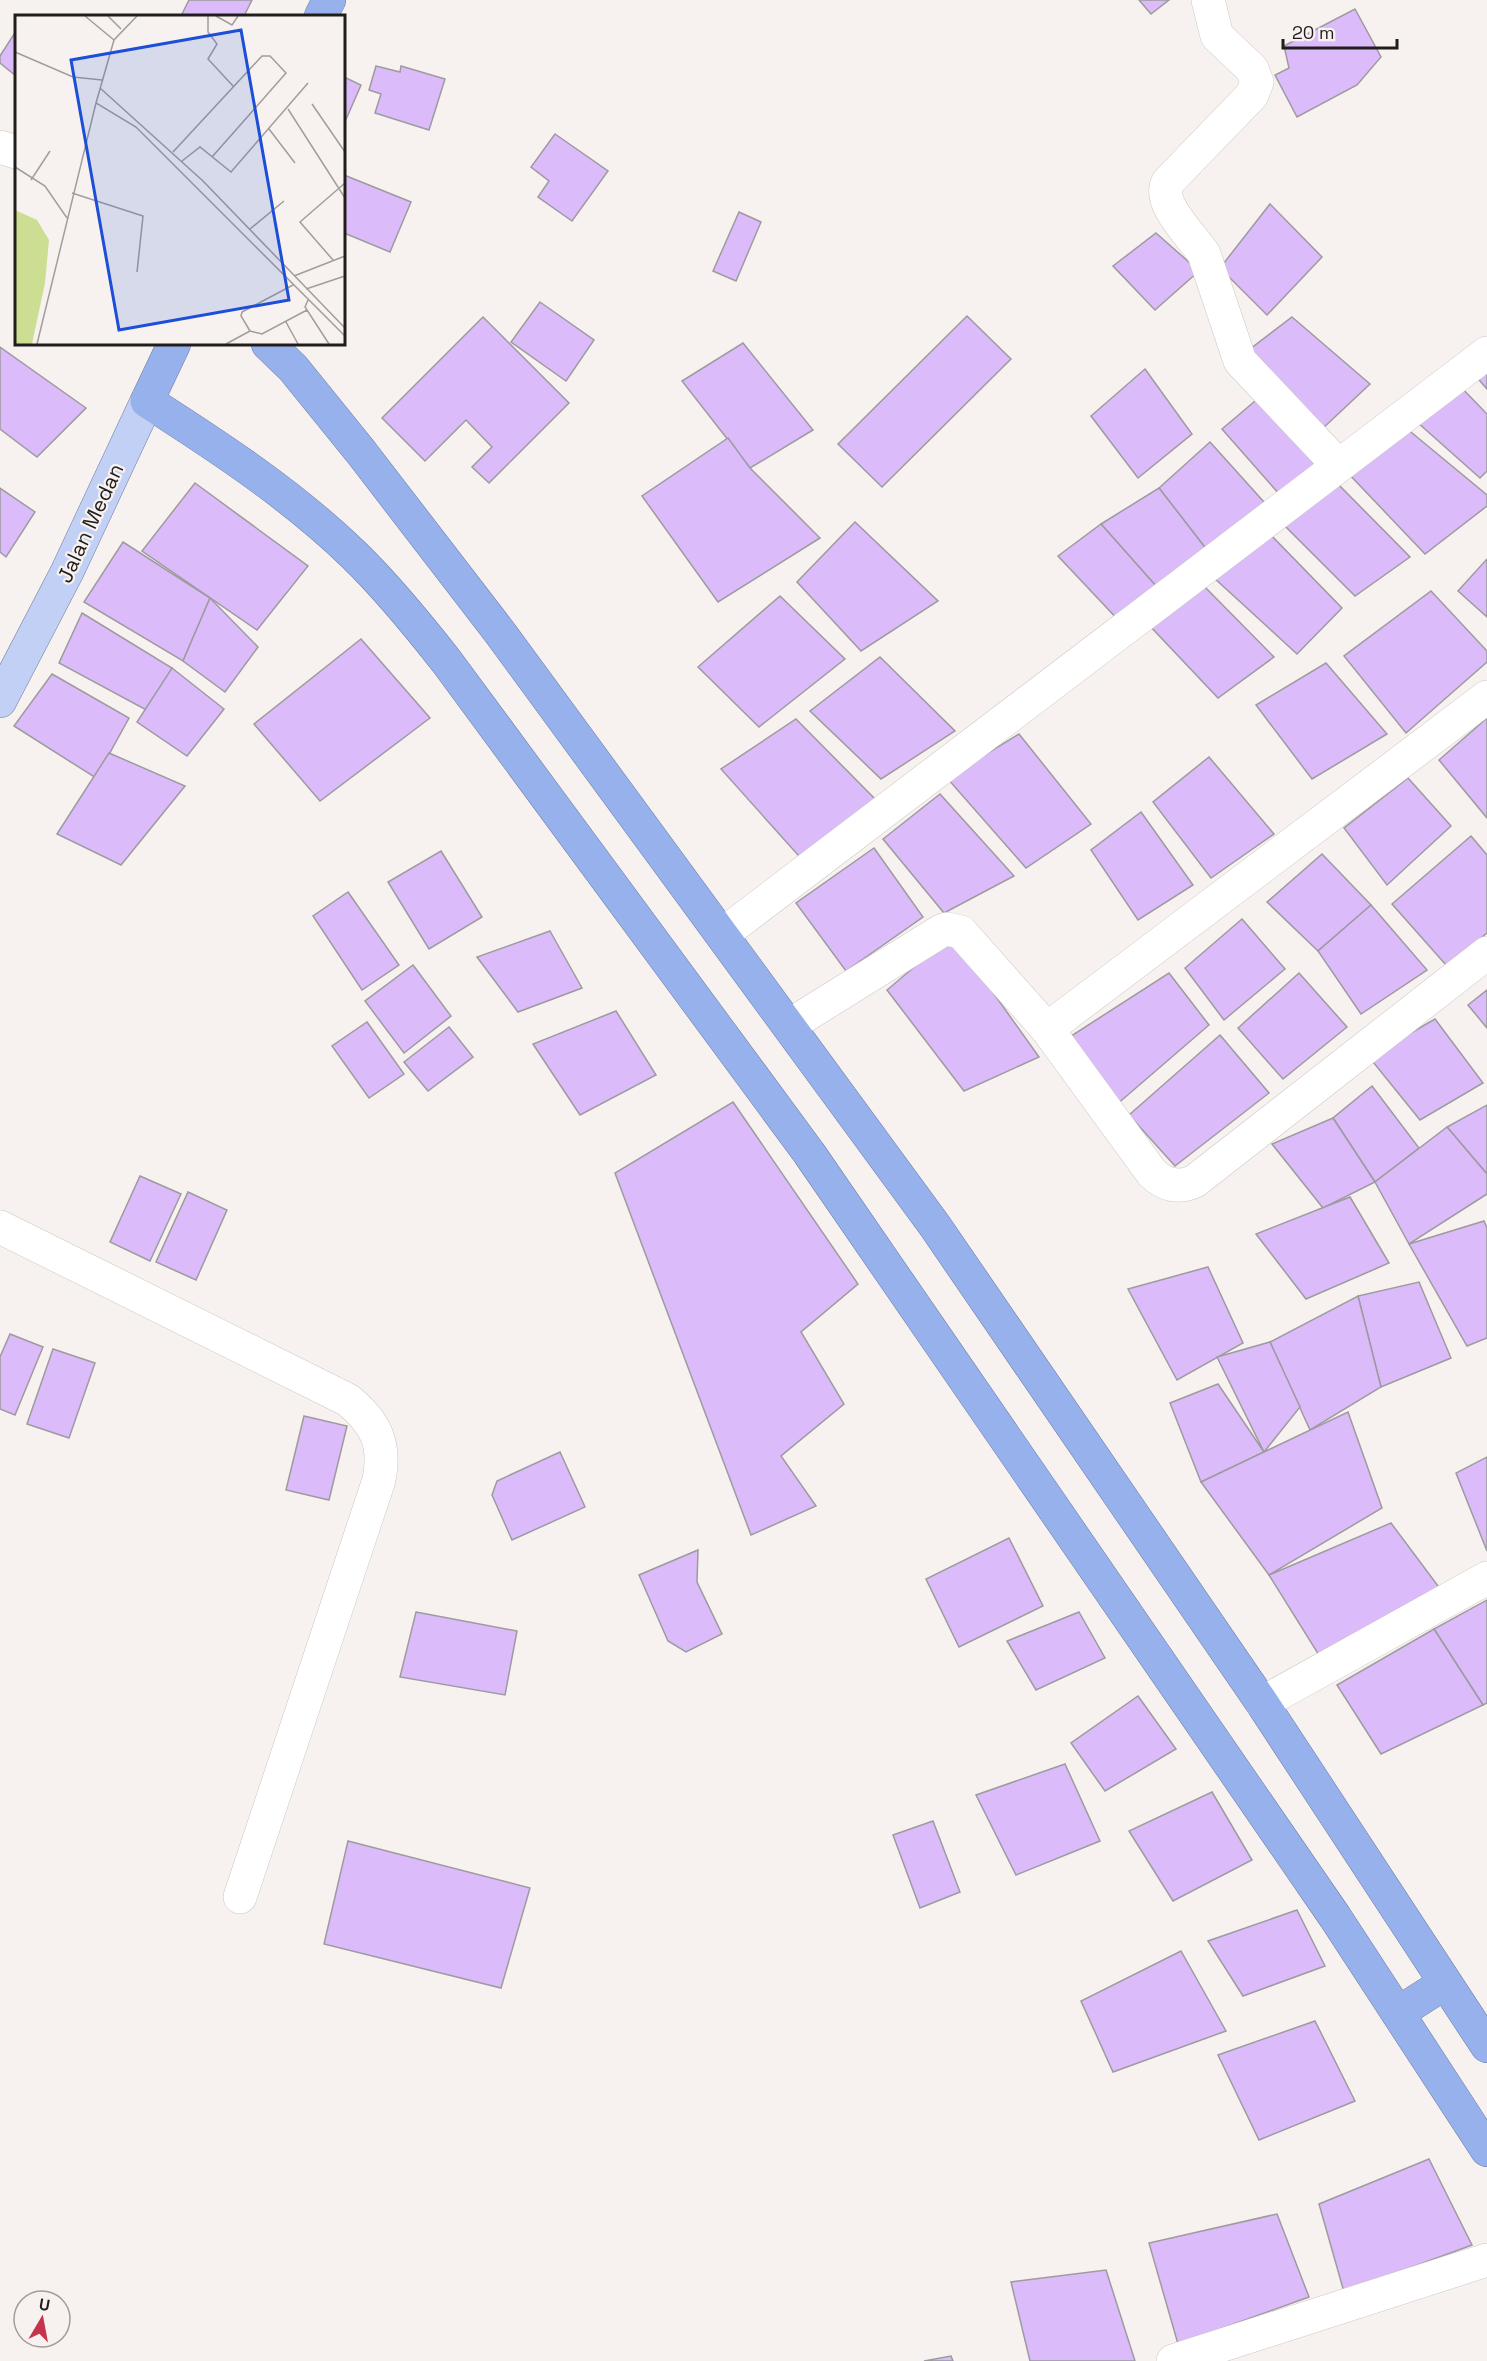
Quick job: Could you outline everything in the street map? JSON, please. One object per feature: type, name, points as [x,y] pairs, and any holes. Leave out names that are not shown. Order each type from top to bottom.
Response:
[{"type":"highway","points":[[322,15],[329,0]]},
{"type":"highway","name":"Jalan Medan","points":[[147,401],[174,345]]},
{"type":"highway","points":[[269,345],[293,368],[361,452],[501,634],[790,1025],[935,1226],[1262,1703],[1487,2046]]},
{"type":"highway","points":[[147,401],[219,447],[284,496],[346,548],[405,608],[440,653],[809,1153],[1335,1917],[1487,2150]]},
{"type":"highway","points":[[1398,2013],[1445,1983]]},
{"type":"main road","name":"Jalan Medan","points":[[0,701],[68,572],[147,401]]},
{"type":"street","points":[[1208,0],[1217,36],[1252,69],[1257,82],[1252,95],[1168,182],[1164,191],[1166,200],[1193,242],[1204,254],[1240,361],[1338,465]]},
{"type":"street","points":[[0,147],[15,152]]},
{"type":"street","points":[[723,934],[1487,353]]},
{"type":"street","points":[[1047,1029],[1487,697]]},
{"type":"street","points":[[790,1025],[947,929],[965,934],[1047,1029],[1152,1173],[1161,1181],[1172,1185],[1186,1185],[1195,1181],[1487,953]]},
{"type":"street","points":[[0,1227],[348,1400],[363,1413],[375,1429],[382,1461],[379,1480],[240,1897]]},
{"type":"street","points":[[1262,1703],[1487,1578]]},
{"type":"street","points":[[1173,2361],[1487,2260]]},
{"type":"building","points":[[189,0],[252,0],[244,15],[182,15]]},
{"type":"building","points":[[1139,0],[1169,0],[1151,14]]},
{"type":"building","points":[[1355,9],[1381,57],[1357,85],[1297,117],[1275,75],[1289,68],[1284,46]]},
{"type":"building","points":[[15,33],[15,75],[0,63],[0,56]]},
{"type":"building","points":[[376,66],[400,72],[401,66],[445,79],[429,130],[375,113],[381,94],[369,90]]},
{"type":"building","points":[[345,77],[361,85],[345,122]]},
{"type":"building","points":[[555,134],[608,171],[572,221],[538,197],[549,181],[531,167]]},
{"type":"building","points":[[345,175],[411,202],[390,252],[345,233]]},
{"type":"building","points":[[1270,204],[1322,257],[1267,315],[1220,268]]},
{"type":"building","points":[[739,212],[761,222],[736,281],[713,271]]},
{"type":"building","points":[[1156,233],[1199,271],[1155,310],[1113,266]]},
{"type":"building","points":[[540,302],[594,340],[566,381],[511,342]]},
{"type":"building","points":[[967,316],[1011,359],[882,487],[838,444]]},
{"type":"building","points":[[483,317],[569,403],[489,483],[472,467],[492,447],[466,420],[425,461],[382,418]]},
{"type":"building","points":[[1292,317],[1370,384],[1321,430],[1242,355]]},
{"type":"building","points":[[743,343],[813,430],[750,468],[682,381]]},
{"type":"building","points":[[0,347],[86,408],[37,457],[0,429]]},
{"type":"building","points":[[1487,361],[1487,389],[1473,373]]},
{"type":"building","points":[[1145,369],[1192,434],[1138,478],[1091,416]]},
{"type":"building","points":[[1457,383],[1487,414],[1487,471],[1480,478],[1417,422]]},
{"type":"building","points":[[1261,396],[1328,460],[1280,495],[1222,429]]},
{"type":"building","points":[[1400,423],[1487,495],[1487,506],[1425,554],[1346,471]]},
{"type":"building","points":[[728,438],[750,468],[820,538],[718,602],[642,496]]},
{"type":"building","points":[[1210,442],[1273,512],[1214,559],[1159,488]]},
{"type":"building","points":[[195,483],[308,566],[257,630],[142,551]]},
{"type":"building","points":[[1339,485],[1410,557],[1355,596],[1282,523]]},
{"type":"building","points":[[0,488],[35,512],[6,557],[0,552]]},
{"type":"building","points":[[1159,488],[1214,559],[1164,595],[1101,524]]},
{"type":"building","points":[[855,522],[938,601],[861,651],[797,582]]},
{"type":"building","points":[[1101,524],[1164,595],[1122,624],[1058,556]]},
{"type":"building","points":[[1268,532],[1342,608],[1297,654],[1212,576]]},
{"type":"building","points":[[123,542],[210,598],[183,661],[84,602]]},
{"type":"building","points":[[1487,559],[1487,617],[1458,591]]},
{"type":"building","points":[[1203,585],[1274,657],[1218,698],[1149,625]]},
{"type":"building","points":[[1431,591],[1487,651],[1487,662],[1406,733],[1344,656]]},
{"type":"building","points":[[780,596],[845,659],[759,727],[698,667]]},
{"type":"building","points":[[210,598],[258,647],[225,692],[183,661]]},
{"type":"building","points":[[82,613],[172,668],[150,712],[59,663]]},
{"type":"building","points":[[361,639],[430,718],[320,801],[254,724]]},
{"type":"building","points":[[880,657],[955,731],[881,779],[810,711]]},
{"type":"building","points":[[1326,663],[1387,734],[1312,779],[1256,705]]},
{"type":"building","points":[[172,668],[224,709],[187,756],[137,722]]},
{"type":"building","points":[[52,674],[129,718],[96,778],[14,726]]},
{"type":"building","points":[[1487,718],[1487,818],[1439,760]]},
{"type":"building","points":[[796,719],[877,801],[807,865],[721,769]]},
{"type":"building","points":[[1019,734],[1091,824],[1026,868],[947,778]]},
{"type":"building","points":[[109,753],[185,786],[121,865],[57,834]]},
{"type":"building","points":[[1209,757],[1274,834],[1211,878],[1153,802]]},
{"type":"building","points":[[1408,778],[1451,826],[1387,885],[1344,828]]},
{"type":"building","points":[[940,794],[1014,876],[944,913],[883,839]]},
{"type":"building","points":[[1141,812],[1193,885],[1138,920],[1091,850]]},
{"type":"building","points":[[1471,836],[1487,855],[1487,933],[1446,965],[1392,904]]},
{"type":"building","points":[[874,848],[923,917],[846,971],[796,903]]},
{"type":"building","points":[[441,851],[482,917],[429,949],[388,882]]},
{"type":"building","points":[[1322,854],[1371,905],[1318,951],[1267,902]]},
{"type":"building","points":[[348,892],[399,965],[362,990],[313,916]]},
{"type":"building","points":[[1371,905],[1427,970],[1361,1014],[1318,951]]},
{"type":"building","points":[[1242,919],[1285,969],[1224,1020],[1185,968]]},
{"type":"building","points":[[550,931],[582,988],[518,1012],[477,957]]},
{"type":"building","points":[[952,935],[1039,1057],[964,1091],[887,990]]},
{"type":"building","points":[[413,965],[451,1016],[404,1053],[365,1001]]},
{"type":"building","points":[[1169,973],[1209,1025],[1115,1106],[1065,1040]]},
{"type":"building","points":[[1299,973],[1347,1027],[1283,1079],[1238,1028]]},
{"type":"building","points":[[1487,990],[1487,1028],[1468,1005]]},
{"type":"building","points":[[616,1011],[656,1075],[580,1115],[533,1044]]},
{"type":"building","points":[[1435,1019],[1483,1083],[1420,1120],[1369,1057]]},
{"type":"building","points":[[367,1022],[404,1074],[369,1098],[332,1046]]},
{"type":"building","points":[[449,1027],[473,1057],[428,1091],[404,1062]]},
{"type":"building","points":[[1220,1035],[1269,1093],[1175,1166],[1129,1115]]},
{"type":"building","points":[[1372,1086],[1419,1148],[1375,1182],[1333,1118]]},
{"type":"building","points":[[733,1102],[858,1284],[801,1332],[844,1404],[781,1456],[816,1506],[751,1535],[615,1173]]},
{"type":"building","points":[[1487,1105],[1487,1174],[1447,1127]]},
{"type":"building","points":[[1333,1118],[1375,1182],[1323,1208],[1272,1144]]},
{"type":"building","points":[[1447,1127],[1487,1174],[1487,1194],[1409,1244],[1375,1182]]},
{"type":"building","points":[[140,1176],[181,1194],[150,1261],[110,1242]]},
{"type":"building","points":[[188,1192],[227,1210],[196,1280],[156,1262]]},
{"type":"building","points":[[1350,1197],[1389,1263],[1306,1299],[1256,1234]]},
{"type":"building","points":[[1484,1221],[1487,1228],[1487,1338],[1467,1346],[1409,1244]]},
{"type":"building","points":[[1208,1267],[1243,1343],[1177,1380],[1128,1289]]},
{"type":"building","points":[[1419,1282],[1451,1358],[1381,1387],[1358,1296]]},
{"type":"building","points":[[1358,1296],[1381,1387],[1310,1430],[1270,1342]]},
{"type":"building","points":[[10,1334],[43,1347],[15,1415],[0,1409],[0,1357]]},
{"type":"building","points":[[1270,1342],[1300,1407],[1264,1452],[1217,1357]]},
{"type":"building","points":[[53,1349],[95,1363],[69,1438],[27,1424]]},
{"type":"building","points":[[1218,1384],[1264,1452],[1201,1482],[1170,1403]]},
{"type":"building","points":[[1348,1412],[1382,1508],[1269,1575],[1201,1482]]},
{"type":"building","points":[[304,1416],[347,1426],[329,1500],[286,1490]]},
{"type":"building","points":[[560,1452],[585,1507],[512,1540],[492,1495],[497,1481]]},
{"type":"building","points":[[1487,1457],[1487,1551],[1456,1473]]},
{"type":"building","points":[[1391,1523],[1444,1594],[1322,1660],[1269,1575]]},
{"type":"building","points":[[1009,1538],[1043,1606],[959,1647],[926,1579]]},
{"type":"building","points":[[698,1550],[697,1582],[722,1634],[686,1652],[668,1641],[639,1575]]},
{"type":"building","points":[[1487,1600],[1487,1703],[1483,1705],[1434,1629]]},
{"type":"building","points":[[416,1612],[517,1631],[505,1695],[400,1677]]},
{"type":"building","points":[[1079,1612],[1105,1658],[1036,1690],[1007,1641]]},
{"type":"building","points":[[1434,1629],[1483,1705],[1381,1754],[1337,1685]]},
{"type":"building","points":[[1138,1696],[1176,1749],[1105,1791],[1071,1743]]},
{"type":"building","points":[[1065,1764],[1100,1841],[1016,1875],[976,1795]]},
{"type":"building","points":[[1212,1792],[1252,1860],[1173,1901],[1129,1831]]},
{"type":"building","points":[[933,1821],[960,1892],[920,1908],[893,1835]]},
{"type":"building","points":[[348,1841],[530,1888],[501,1988],[324,1944]]},
{"type":"building","points":[[1297,1910],[1325,1966],[1243,1996],[1208,1941]]},
{"type":"building","points":[[1181,1951],[1226,2031],[1113,2072],[1081,2001]]},
{"type":"building","points":[[1315,2021],[1355,2101],[1259,2140],[1218,2055]]},
{"type":"building","points":[[1429,2159],[1472,2245],[1344,2292],[1319,2204]]},
{"type":"building","points":[[1277,2214],[1309,2297],[1178,2344],[1149,2243]]},
{"type":"building","points":[[1106,2270],[1135,2361],[1030,2361],[1011,2282]]},
{"type":"building","points":[[951,2356],[953,2361],[924,2361]]}]
